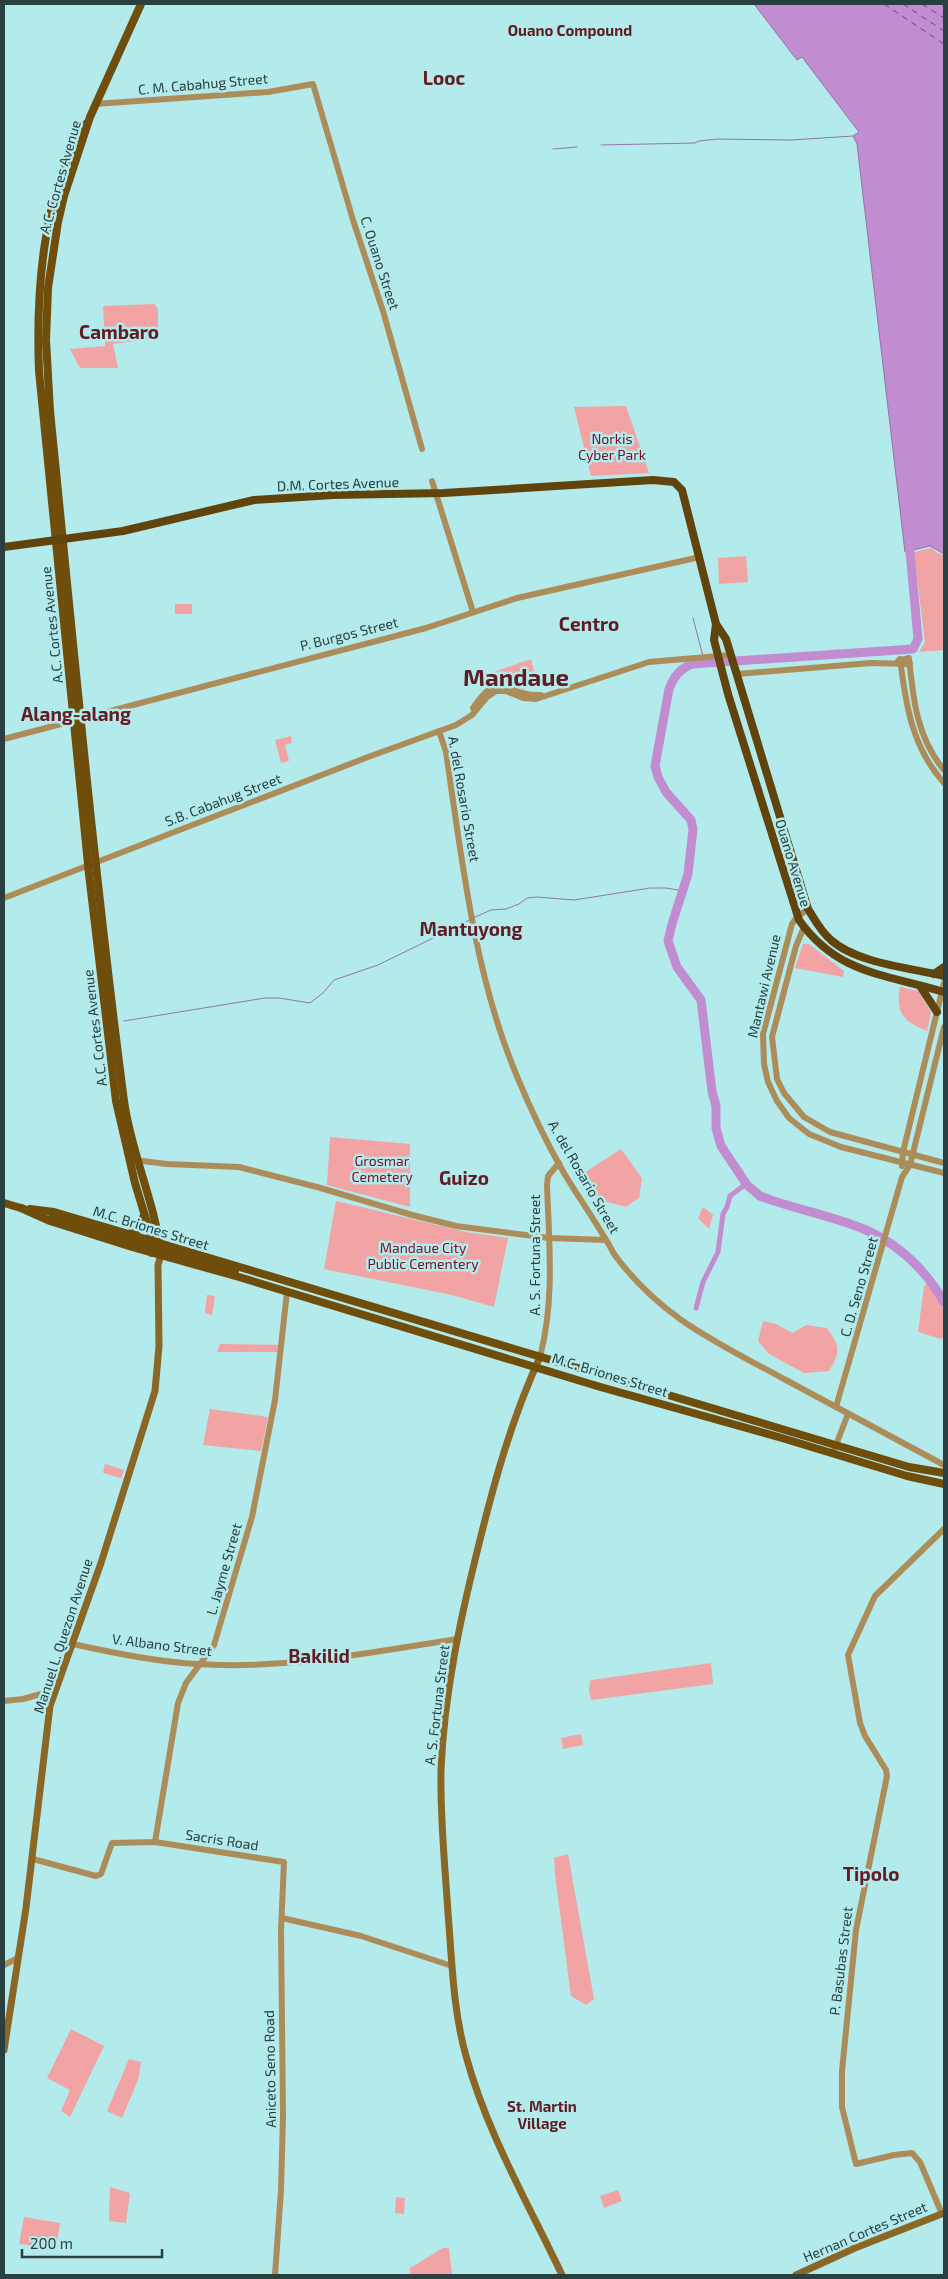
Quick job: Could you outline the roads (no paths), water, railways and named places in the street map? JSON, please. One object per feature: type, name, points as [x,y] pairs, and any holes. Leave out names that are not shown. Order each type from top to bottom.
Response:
[{"type":"highway","name":"D.M. Cortes Avenue","points":[[4,546],[123,531],[254,500],[436,493],[668,480],[676,483],[682,490],[700,557]]},
{"type":"highway","points":[[700,557],[716,624]]},
{"type":"highway","name":"Ouano Avenue","points":[[716,624],[725,637],[737,674],[808,909],[831,940],[846,950],[867,958],[944,976]]},
{"type":"highway","name":"Ouano Avenue","points":[[716,624],[715,655],[721,668],[797,916],[824,950],[847,964],[943,992]]},
{"type":"highway","points":[[934,974],[944,967]]},
{"type":"highway","points":[[920,986],[937,1012]]},
{"type":"main road","name":"A.C. Cortes Avenue","points":[[141,4],[90,117],[64,196],[51,258],[46,340],[46,411],[116,1101],[133,1160],[156,1227],[156,1242],[152,1253]]},
{"type":"main road","points":[[102,88],[109,85],[145,4]]},
{"type":"main road","name":"A.C. Cortes Avenue","points":[[133,1160],[145,1213],[161,1255]]},
{"type":"main road","name":"M.C. Briones Street","points":[[4,1203],[238,1272],[274,1278]]},
{"type":"main road","name":"M.C. Briones Street","points":[[20,1208],[54,1212],[909,1467],[944,1473]]},
{"type":"main road","name":"M.C. Briones Street","points":[[20,1208],[50,1221],[152,1253],[270,1286],[907,1476],[944,1484]]},
{"type":"main road","points":[[128,1234],[136,1232],[141,1227],[145,1213]]},
{"type":"main road","points":[[156,1227],[164,1239],[175,1247],[171,1251],[173,1258]]},
{"type":"main road","name":"Manuel L. Quezon Avenue","points":[[152,1253],[158,1265]]},
{"type":"main road","name":"Manuel L. Quezon Avenue","points":[[4,2050],[32,1859],[43,1774],[47,1720],[55,1690],[73,1644],[154,1391],[158,1364],[158,1265],[161,1255]]},
{"type":"main road","name":"M.C. Briones Street","points":[[238,1272],[270,1286]]},
{"type":"main road","name":"A. S. Fortuna Street","points":[[540,1356],[508,1435],[475,1557],[457,1639],[444,1725],[441,1769],[443,1845],[452,1966],[457,2013],[464,2052],[488,2125],[562,2275]]},
{"type":"main road","name":"Hernan Cortes Street","points":[[796,2275],[943,2213]]},
{"type":"street","name":"C. M. Cabahug Street","points":[[96,104],[268,92],[313,84]]},
{"type":"street","name":"C. Ouano Street","points":[[313,84],[383,311],[422,449]]},
{"type":"street","points":[[432,481],[473,612]]},
{"type":"street","name":"P. Burgos Street","points":[[4,739],[77,718],[410,632],[517,598],[700,557]]},
{"type":"street","name":"S.B. Cabahug Street","points":[[4,898],[439,731],[452,725],[469,712],[495,688],[529,700],[649,662],[730,654]]},
{"type":"street","points":[[737,674],[909,661],[914,707],[920,727],[926,742],[944,770]]},
{"type":"street","points":[[899,662],[912,730],[932,770],[944,783]]},
{"type":"street","name":"A. del Rosario Street","points":[[439,731],[446,752],[461,856],[474,924],[486,978],[503,1037],[533,1112],[559,1163],[606,1240],[630,1275],[655,1301],[670,1313],[721,1345],[944,1465]]},
{"type":"street","points":[[797,916],[808,909]]},
{"type":"street","name":"Mantawi Avenue","points":[[797,916],[792,924],[764,1034],[764,1064],[772,1093],[789,1118],[809,1134],[841,1147],[944,1173]]},
{"type":"street","name":"Mantawi Avenue","points":[[804,927],[796,946],[772,1037],[777,1079],[794,1107],[816,1125],[835,1134],[944,1162]]},
{"type":"street","points":[[904,1172],[901,1163],[903,1152],[944,983]]},
{"type":"street","name":"C. D. Seno Street","points":[[836,1407],[904,1172],[910,1165],[913,1155],[944,1027]]},
{"type":"street","points":[[918,1091],[928,1094]]},
{"type":"street","points":[[133,1160],[177,1165],[239,1168],[317,1187],[456,1226],[549,1238],[606,1240]]},
{"type":"street","name":"A. S. Fortuna Street","points":[[540,1356],[547,1328],[549,1238],[546,1185],[551,1170],[559,1163]]},
{"type":"street","name":"L. Jayme Street","points":[[155,1842],[173,1722],[186,1683],[214,1645],[259,1487],[275,1400],[288,1292]]},
{"type":"street","points":[[833,1454],[848,1414]]},
{"type":"street","name":"P. Basubas Street","points":[[943,2213],[920,2162],[912,2154],[894,2155],[856,2164],[840,2096],[856,1930],[887,1776],[886,1770],[865,1736],[860,1723],[848,1655],[875,1596],[944,1529]]},
{"type":"street","name":"V. Albano Street","points":[[73,1644],[199,1664],[299,1661],[457,1639]]},
{"type":"street","points":[[4,1701],[23,1699],[55,1690]]},
{"type":"street","name":"Sacris Road","points":[[32,1859],[96,1876],[101,1874],[112,1843],[155,1842],[284,1862]]},
{"type":"street","name":"Aniceto Seno Road","points":[[275,2275],[284,2116],[282,1918],[284,1862]]},
{"type":"street","points":[[282,1918],[361,1936],[452,1966]]},
{"type":"street","points":[[4,1965],[18,1958]]},
{"type":"waterway","points":[[601,145],[695,143],[718,139],[791,140],[853,136]]},
{"type":"waterway","points":[[553,149],[577,147]]},
{"type":"waterway","points":[[910,552],[918,639],[913,649],[692,664],[687,666],[678,674],[669,689],[655,766],[658,777],[666,792],[691,820],[693,829],[688,874],[668,941],[677,967],[701,1000],[712,1091],[716,1106],[716,1128],[721,1146],[747,1185],[760,1196],[840,1221],[878,1236],[911,1260],[929,1280],[944,1302]]},
{"type":"waterway","points":[[693,618],[703,656]]},
{"type":"waterway","points":[[473,918],[491,910],[506,909],[519,904],[527,898],[574,900],[650,888],[684,891]]},
{"type":"waterway","points":[[124,1021],[265,998],[279,998],[310,1003],[323,993],[334,980],[378,965],[470,920]]},
{"type":"waterway","points":[[696,1308],[703,1282],[718,1252],[723,1214],[730,1196],[746,1184]]},
{"type":"district","name":"Ouano Compound","points":[[570,31]]},
{"type":"district","name":"Looc","points":[[444,78]]},
{"type":"district","name":"Cambaro","points":[[119,332]]},
{"type":"district","name":"Centro","points":[[589,624]]},
{"type":"district","name":"Mandaue","points":[[516,678]]},
{"type":"district","name":"Alang-alang","points":[[76,714]]},
{"type":"district","name":"Mantuyong","points":[[471,929]]},
{"type":"district","name":"Guizo","points":[[464,1178]]},
{"type":"district","name":"Bakilid","points":[[319,1656]]},
{"type":"district","name":"Tipolo","points":[[871,1874]]},
{"type":"district","name":"St. Martin Village","points":[[542,2116]]},
{"type":"park label","name":"Norkis Cyber Park","points":[[612,448]]},
{"type":"park label","name":"Grosmar Cemetery","points":[[382,1170]]},
{"type":"park label","name":"Mandaue City Public Cementery","points":[[423,1256]]}]
